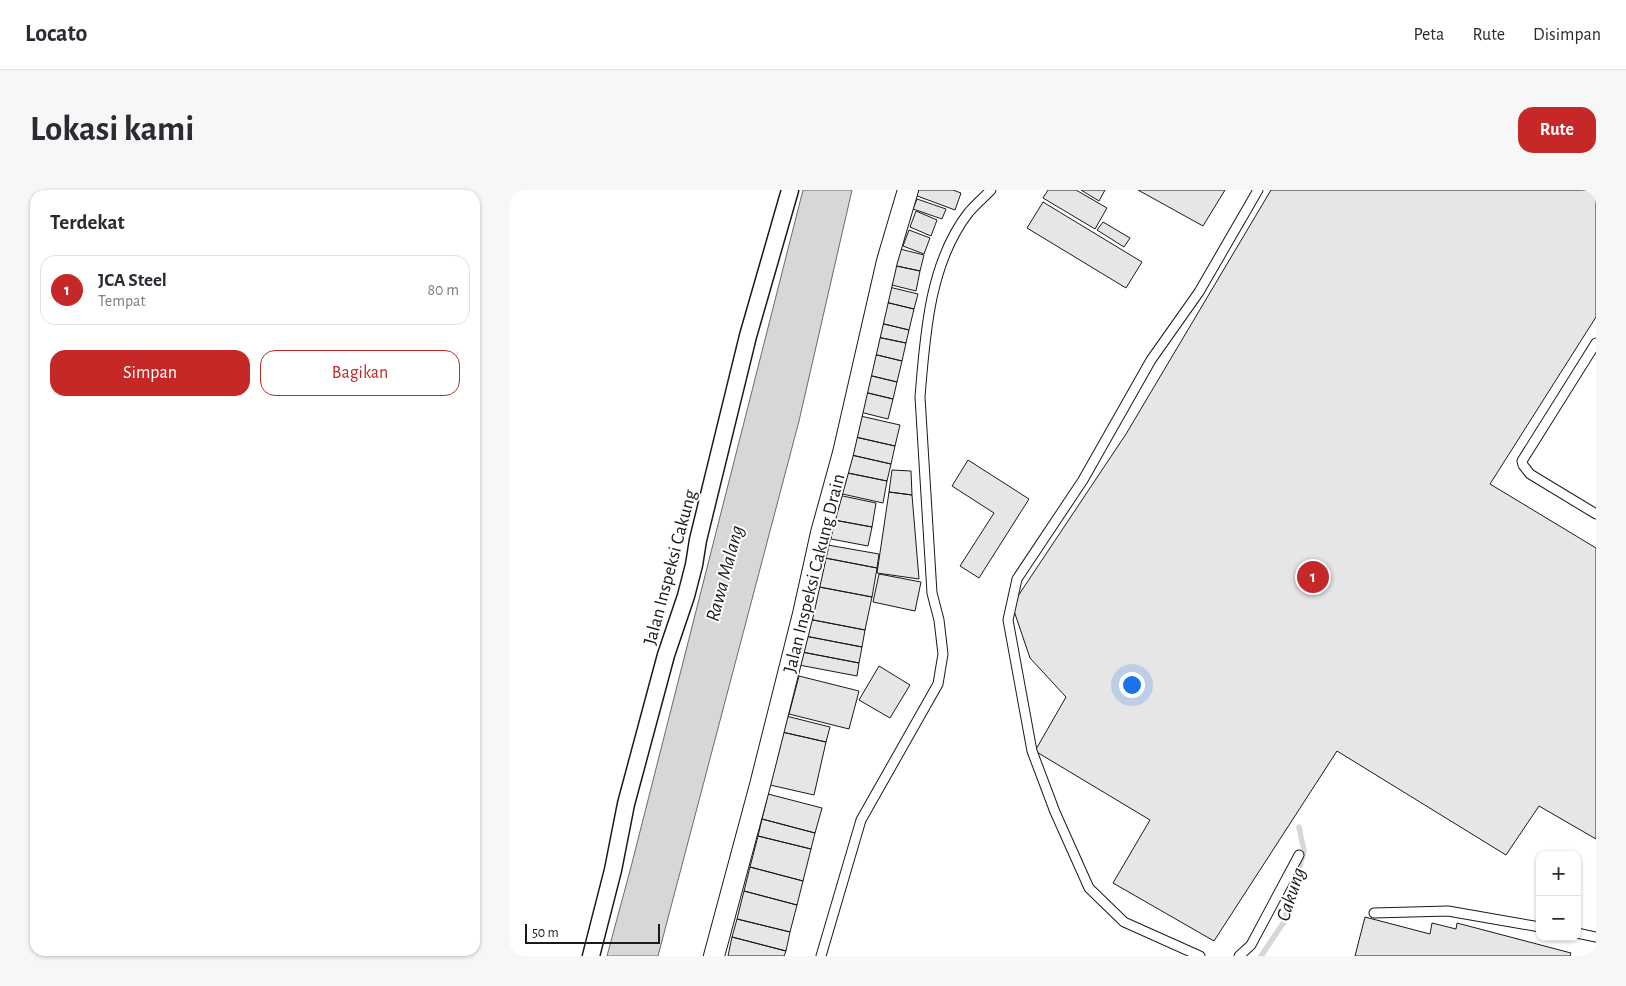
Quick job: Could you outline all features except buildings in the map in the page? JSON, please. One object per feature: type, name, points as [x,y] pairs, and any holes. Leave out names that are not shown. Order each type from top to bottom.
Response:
[{"type":"street","name":"Jalan Inspeksi Cakung","points":[[591,956],[613,870],[626,804],[666,655],[692,573],[698,540],[748,336],[790,190]]},
{"type":"street","name":"Jalan Inspeksi Cakung Drain","points":[[714,956],[760,786],[803,614],[821,533],[843,453],[887,261],[908,190]]},
{"type":"lane","points":[[821,956],[861,820],[938,684],[943,654],[939,620],[932,593],[920,397],[928,328],[935,289],[943,260],[969,213],[991,190]]},
{"type":"lane","points":[[1200,956],[1124,922],[1089,888],[1055,812],[1032,750],[1008,620],[1017,579],[1083,480],[1151,360],[1198,292],[1258,190]]},
{"type":"lane","points":[[1596,343],[1522,461],[1522,465],[1530,474],[1596,514]]},
{"type":"lane","points":[[1239,956],[1251,945],[1299,855]]},
{"type":"lane","points":[[1374,913],[1448,911],[1536,926]]},
{"type":"lane","points":[[1581,934],[1596,937]]},
{"type":"water","name":"Rawa Malang","points":[[803,190],[852,190],[799,421],[658,956],[607,956],[631,867]]},
{"type":"waterway","name":"Cakung","points":[[1261,956],[1284,922],[1304,851],[1299,827]]},
{"type":"place","name":"JCA Steel","points":[[1313,577]]}]
